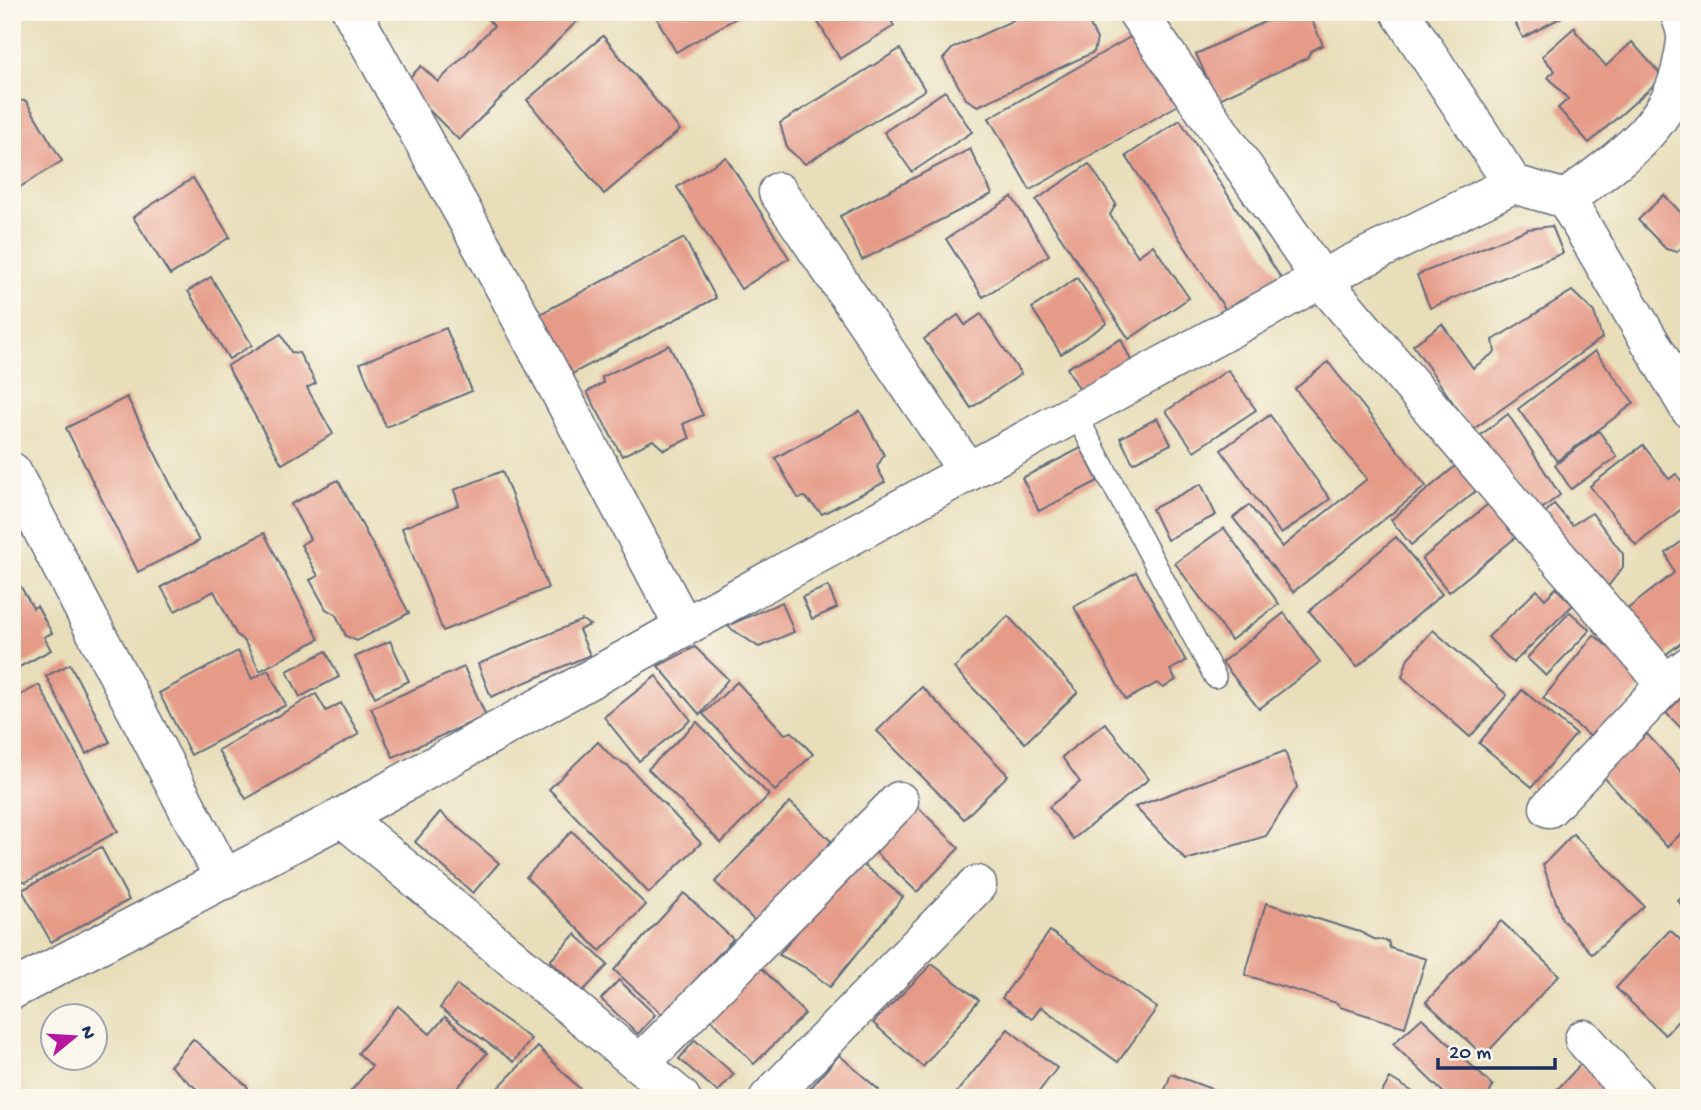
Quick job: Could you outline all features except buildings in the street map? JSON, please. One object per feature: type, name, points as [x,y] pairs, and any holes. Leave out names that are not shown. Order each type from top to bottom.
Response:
[{"type":"street","points":[[352,12],[506,290],[684,627]]},
{"type":"street","points":[[1137,12],[1321,279],[1678,675],[1549,808]]},
{"type":"street","points":[[1400,12],[1513,184],[1566,199],[1689,408]]},
{"type":"street","points":[[1566,199],[1640,142],[1668,107],[1680,76],[1688,33],[1679,12]]},
{"type":"street","points":[[12,990],[342,817],[1321,279],[1513,184]]},
{"type":"street","points":[[778,192],[968,472]]},
{"type":"street","points":[[12,471],[225,880]]},
{"type":"street","points":[[640,1064],[899,801]]},
{"type":"street","points":[[342,817],[681,1098]]},
{"type":"street","points":[[769,1098],[977,885]]},
{"type":"street","points":[[1584,1039],[1636,1098]]},
{"type":"lane","points":[[1075,413],[1215,677]]}]
